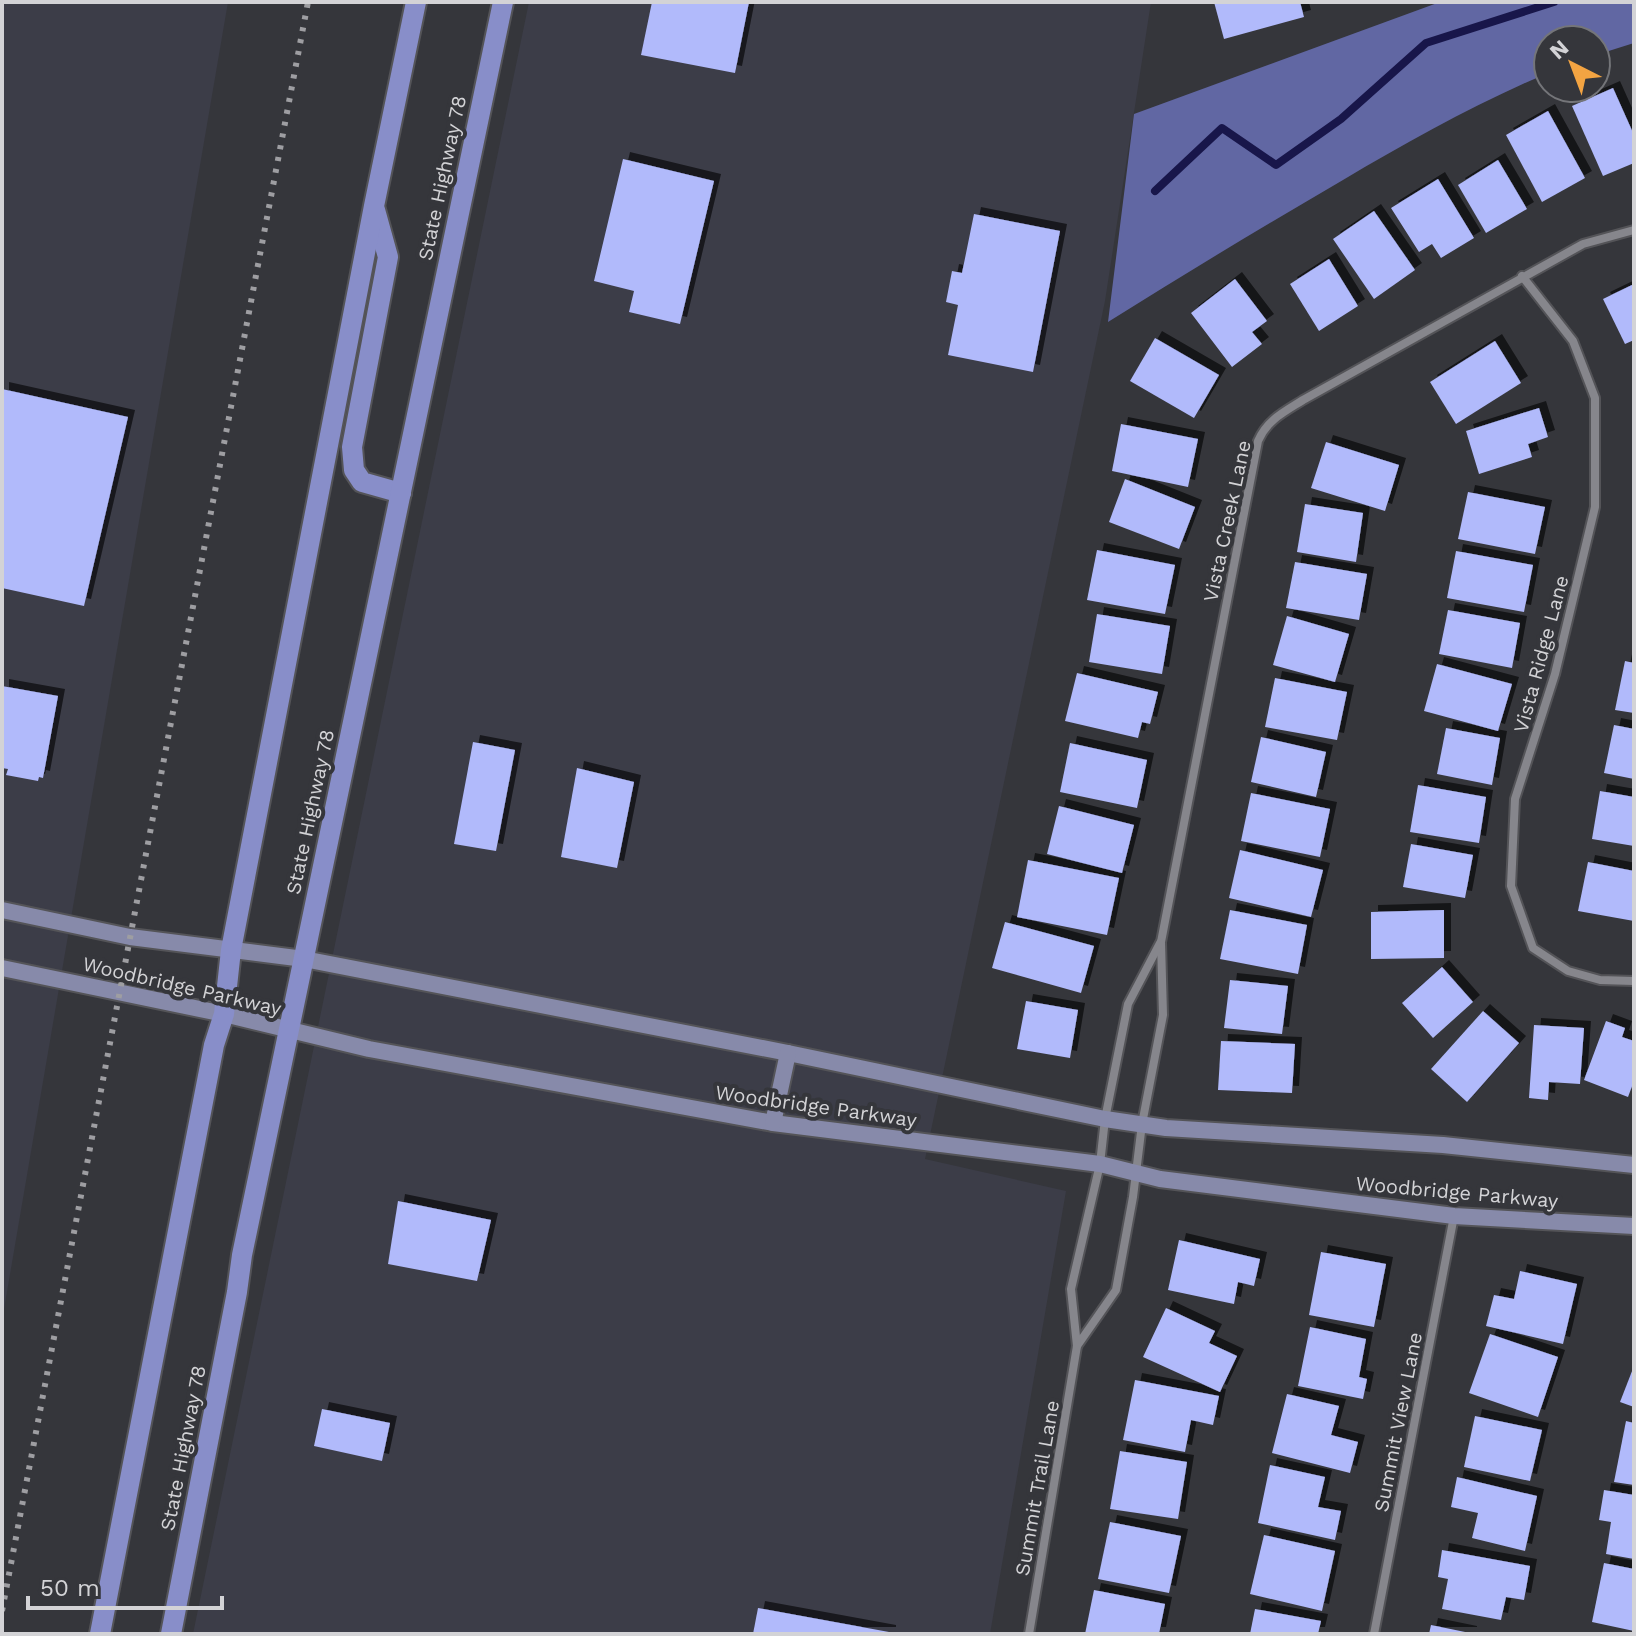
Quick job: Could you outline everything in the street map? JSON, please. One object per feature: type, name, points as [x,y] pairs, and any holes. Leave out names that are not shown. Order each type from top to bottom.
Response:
[{"type":"main road","points":[[100,1634],[214,1045],[224,1014],[231,950],[416,2]]},
{"type":"main road","name":"State Highway 78","points":[[171,1634],[242,1255],[503,2]]},
{"type":"main road","points":[[374,206],[388,257],[352,447],[354,470],[362,482],[401,493]]},
{"type":"main road","name":"Woodbridge Parkway","points":[[2,910],[130,937],[304,959],[788,1053],[1105,1119],[1443,1145],[1634,1165]]},
{"type":"main road","name":"Woodbridge Parkway","points":[[2,968],[224,1014],[369,1049],[773,1123],[1100,1164],[1160,1179],[1454,1216],[1634,1226]]},
{"type":"main road","points":[[773,1123],[788,1053]]},
{"type":"street","name":"Vista Creek Lane","points":[[1142,1124],[1163,1015],[1161,942],[1258,441],[1264,428],[1275,417],[1303,400],[1522,276],[1583,244],[1634,230]]},
{"type":"street","name":"Vista Ridge Lane","points":[[1522,276],[1573,341],[1595,398],[1595,507],[1555,674],[1515,799],[1511,886],[1533,948],[1568,971],[1600,980],[1634,981]]},
{"type":"street","name":"Vista Creek Lane","points":[[1105,1119],[1128,1004],[1161,942]]},
{"type":"street","name":"Summit Trail Lane","points":[[1029,1634],[1077,1346],[1071,1289],[1100,1164],[1105,1119]]},
{"type":"street","name":"Summit Trail Lane","points":[[1077,1346],[1116,1290],[1142,1124]]},
{"type":"street","name":"Summit View Lane","points":[[1374,1634],[1454,1216]]},
{"type":"shaded area","points":[[2,2],[228,2],[2,1321]]},
{"type":"shaded area","points":[[529,2],[1151,2],[1105,301],[925,1159],[1066,1191],[990,1634],[193,1634]]},
{"type":"shaded area","points":[[1440,2],[1634,2],[1634,43],[1612,50],[1612,24],[1532,24],[1532,80],[1393,151],[1108,322],[1134,114]]},
{"type":"building","points":[[652,2],[749,2],[735,73],[641,55]]},
{"type":"building","points":[[1214,2],[1300,2],[1304,17],[1224,39]]},
{"type":"building","points":[[1612,88],[1634,135],[1634,163],[1603,176],[1572,106],[1612,104]]},
{"type":"building","points":[[1548,111],[1585,178],[1542,202],[1506,135]]},
{"type":"building","points":[[623,159],[714,181],[680,324],[629,312],[634,291],[594,281]]},
{"type":"building","points":[[1498,160],[1527,209],[1486,233],[1458,185]]},
{"type":"building","points":[[1438,179],[1474,238],[1441,258],[1432,244],[1419,252],[1391,208]]},
{"type":"building","points":[[1374,211],[1415,270],[1374,299],[1333,239]]},
{"type":"building","points":[[974,214],[1060,231],[1033,372],[948,355],[958,305],[946,302],[952,271],[962,273]]},
{"type":"building","points":[[1329,259],[1358,306],[1319,331],[1290,284]]},
{"type":"building","points":[[1235,279],[1267,321],[1252,332],[1262,344],[1232,367],[1191,313]]},
{"type":"building","points":[[1634,284],[1634,340],[1625,344],[1603,299]]},
{"type":"building","points":[[1155,338],[1219,375],[1194,418],[1130,381]]},
{"type":"building","points":[[1495,341],[1521,383],[1456,424],[1430,382]]},
{"type":"building","points":[[2,389],[128,417],[84,606],[2,588]]},
{"type":"building","points":[[1539,408],[1548,437],[1528,444],[1532,457],[1479,474],[1466,431]]},
{"type":"building","points":[[1121,424],[1198,439],[1188,487],[1112,471]]},
{"type":"building","points":[[1326,442],[1399,465],[1385,511],[1311,488]]},
{"type":"building","points":[[1125,479],[1195,507],[1179,549],[1109,522]]},
{"type":"building","points":[[1468,492],[1545,507],[1535,554],[1458,539]]},
{"type":"building","points":[[1305,504],[1363,513],[1356,562],[1297,552]]},
{"type":"building","points":[[1097,550],[1175,565],[1165,614],[1087,600]]},
{"type":"building","points":[[1456,551],[1533,565],[1524,612],[1447,598]]},
{"type":"building","points":[[1295,562],[1367,574],[1359,620],[1286,608]]},
{"type":"building","points":[[1448,610],[1520,623],[1512,668],[1439,654]]},
{"type":"building","points":[[1097,614],[1170,626],[1162,674],[1089,662]]},
{"type":"building","points":[[1287,616],[1349,634],[1335,682],[1273,665]]},
{"type":"building","points":[[1625,661],[1634,663],[1634,713],[1615,710]]},
{"type":"building","points":[[1437,664],[1512,684],[1498,731],[1424,711]]},
{"type":"building","points":[[1077,673],[1158,692],[1150,724],[1142,722],[1138,738],[1065,721]]},
{"type":"building","points":[[1275,678],[1347,692],[1337,740],[1265,727]]},
{"type":"building","points":[[2,686],[58,696],[43,778],[39,777],[38,781],[6,775],[8,769],[2,768]]},
{"type":"building","points":[[1614,725],[1634,729],[1634,779],[1604,773]]},
{"type":"building","points":[[1446,728],[1500,738],[1492,785],[1437,774]]},
{"type":"building","points":[[1261,737],[1326,752],[1316,797],[1251,782]]},
{"type":"building","points":[[473,742],[515,750],[496,851],[454,844]]},
{"type":"building","points":[[1070,743],[1147,760],[1137,808],[1060,792]]},
{"type":"building","points":[[577,768],[634,782],[617,868],[561,857]]},
{"type":"building","points":[[1418,785],[1486,797],[1479,843],[1410,832]]},
{"type":"building","points":[[1600,791],[1634,797],[1634,846],[1592,839]]},
{"type":"building","points":[[1251,793],[1330,809],[1320,857],[1241,841]]},
{"type":"building","points":[[1059,806],[1134,825],[1122,873],[1047,854]]},
{"type":"building","points":[[1411,844],[1473,855],[1465,898],[1403,887]]},
{"type":"building","points":[[1240,850],[1323,870],[1311,917],[1229,898]]},
{"type":"building","points":[[1028,860],[1119,878],[1107,935],[1017,917]]},
{"type":"building","points":[[1588,862],[1634,871],[1634,921],[1578,911]]},
{"type":"building","points":[[1230,910],[1307,925],[1298,974],[1220,959]]},
{"type":"building","points":[[1444,910],[1444,958],[1371,959],[1371,912]]},
{"type":"building","points":[[1005,922],[1094,946],[1081,993],[992,968]]},
{"type":"building","points":[[1442,967],[1473,1002],[1433,1038],[1402,1003]]},
{"type":"building","points":[[1230,980],[1288,986],[1282,1034],[1224,1028]]},
{"type":"building","points":[[1026,1001],[1078,1010],[1070,1058],[1017,1049]]},
{"type":"building","points":[[1483,1011],[1519,1043],[1467,1102],[1431,1069]]},
{"type":"building","points":[[1606,1021],[1625,1028],[1622,1037],[1634,1041],[1634,1081],[1628,1097],[1584,1080]]},
{"type":"building","points":[[1534,1025],[1584,1028],[1580,1084],[1549,1082],[1548,1100],[1529,1098]]},
{"type":"building","points":[[1221,1041],[1295,1044],[1292,1093],[1218,1090]]},
{"type":"building","points":[[398,1201],[491,1220],[477,1281],[388,1264]]},
{"type":"building","points":[[1179,1240],[1260,1259],[1254,1286],[1238,1282],[1234,1304],[1168,1290]]},
{"type":"building","points":[[1321,1252],[1386,1264],[1374,1327],[1309,1315]]},
{"type":"building","points":[[1520,1271],[1577,1284],[1563,1344],[1486,1326],[1494,1295],[1514,1299]]},
{"type":"building","points":[[1166,1308],[1215,1331],[1209,1343],[1237,1356],[1220,1392],[1143,1357]]},
{"type":"building","points":[[1310,1327],[1366,1339],[1359,1377],[1367,1379],[1363,1399],[1298,1386]]},
{"type":"building","points":[[1490,1334],[1558,1357],[1538,1417],[1469,1393]]},
{"type":"building","points":[[1634,1366],[1634,1407],[1620,1402]]},
{"type":"building","points":[[1135,1380],[1219,1396],[1213,1425],[1191,1420],[1185,1452],[1123,1440]]},
{"type":"building","points":[[1287,1394],[1339,1406],[1331,1435],[1358,1442],[1350,1473],[1272,1453]]},
{"type":"building","points":[[322,1409],[390,1423],[382,1461],[314,1446]]},
{"type":"building","points":[[1475,1416],[1542,1430],[1530,1481],[1464,1467]]},
{"type":"building","points":[[1626,1421],[1634,1423],[1634,1485],[1614,1482]]},
{"type":"building","points":[[1120,1451],[1187,1462],[1178,1519],[1110,1509]]},
{"type":"building","points":[[1270,1465],[1325,1477],[1318,1507],[1341,1511],[1335,1540],[1258,1523]]},
{"type":"building","points":[[1457,1477],[1537,1496],[1525,1551],[1472,1538],[1478,1513],[1451,1507]]},
{"type":"building","points":[[1604,1490],[1634,1495],[1634,1559],[1606,1554],[1611,1522],[1599,1520]]},
{"type":"building","points":[[1110,1522],[1181,1536],[1169,1593],[1098,1579]]},
{"type":"building","points":[[1264,1535],[1335,1551],[1322,1611],[1250,1594]]},
{"type":"building","points":[[1442,1550],[1530,1566],[1524,1600],[1506,1597],[1501,1620],[1442,1609],[1448,1579],[1438,1577]]},
{"type":"building","points":[[1604,1563],[1634,1569],[1634,1631],[1592,1622]]},
{"type":"building","points":[[1094,1590],[1165,1604],[1159,1634],[1085,1634]]},
{"type":"building","points":[[758,1608],[889,1632],[889,1634],[753,1634]]},
{"type":"building","points":[[1255,1609],[1321,1621],[1318,1634],[1250,1634]]},
{"type":"building","points":[[1431,1625],[1470,1633],[1470,1634],[1429,1634]]},
{"type":"waterway","points":[[1155,191],[1222,128],[1276,165],[1341,119],[1426,43],[1554,2]]},
{"type":"railway","points":[[2,1611],[308,2]]}]
